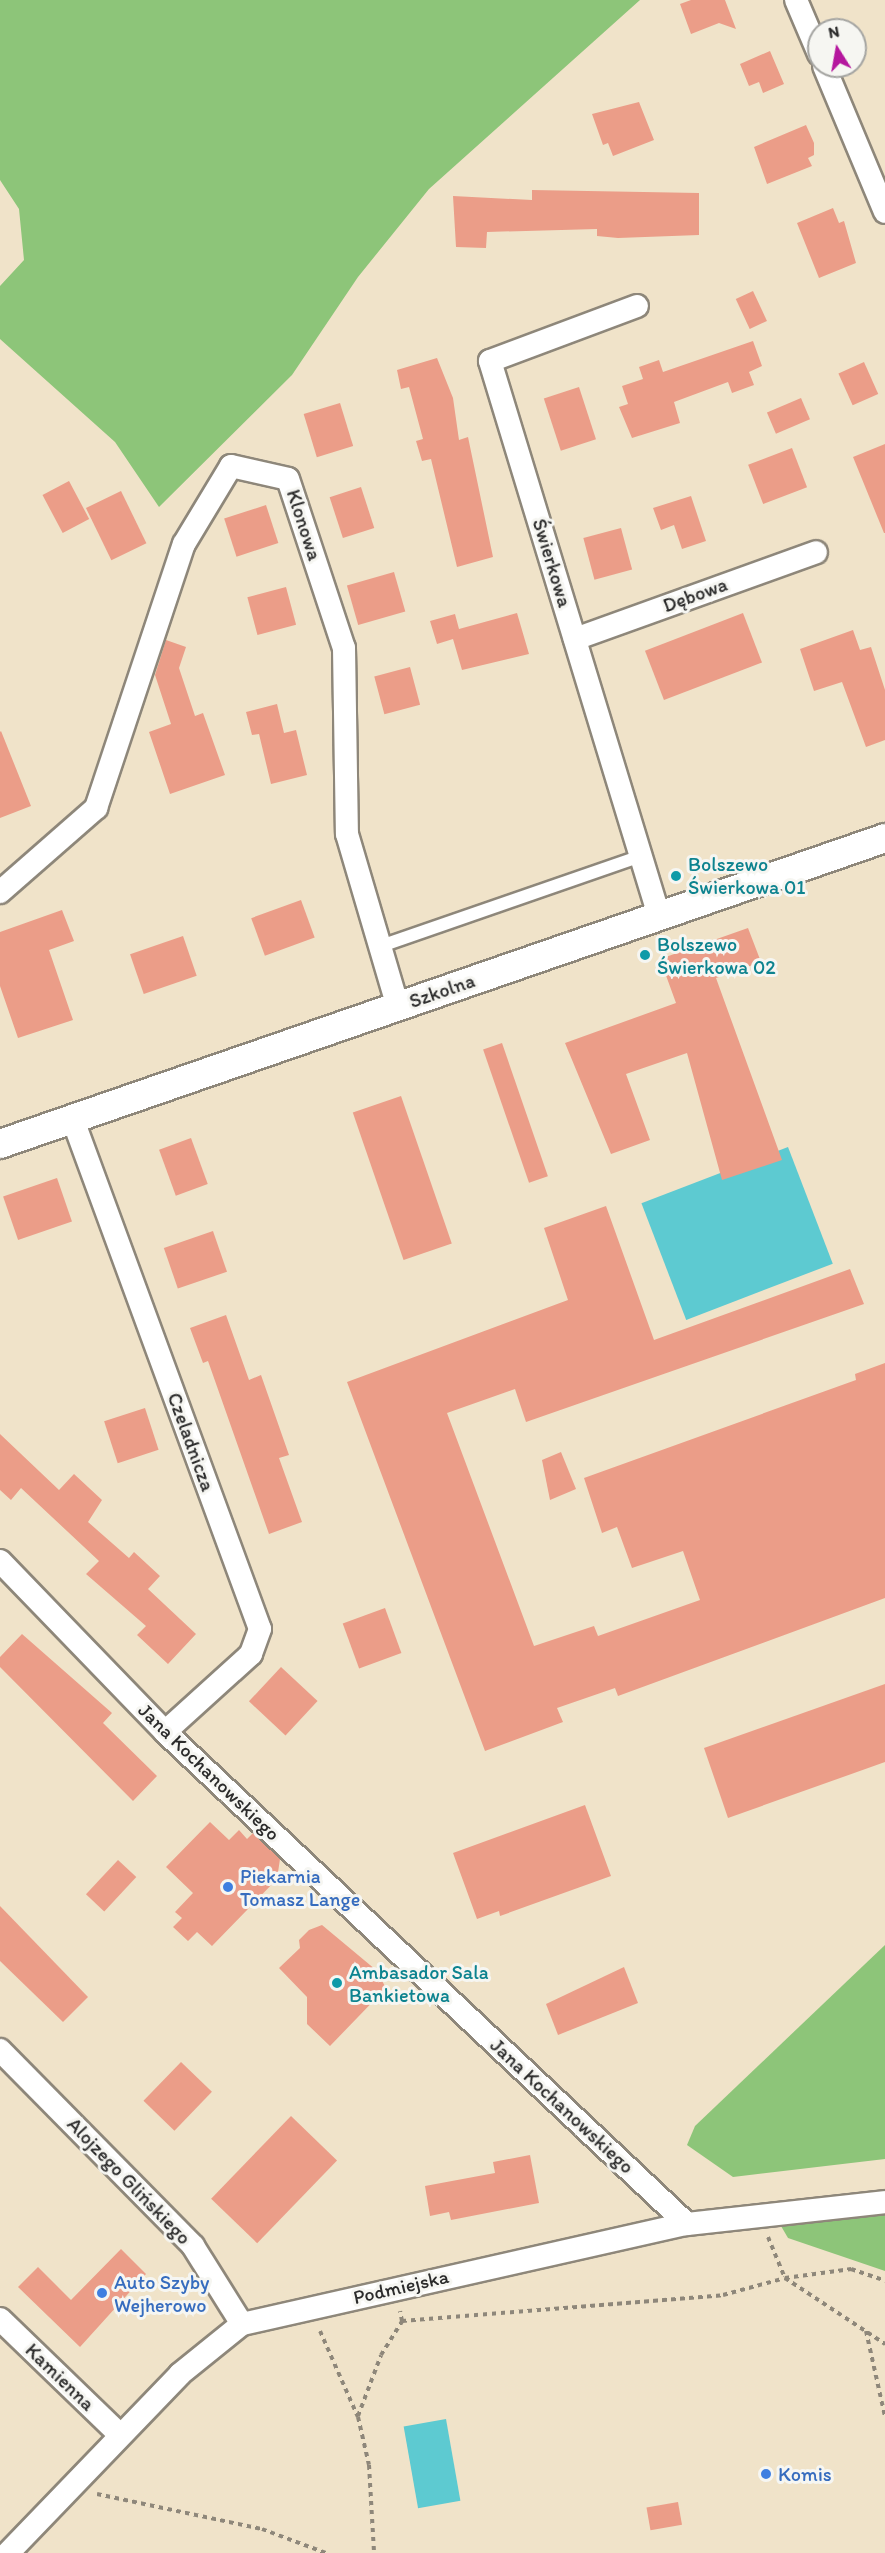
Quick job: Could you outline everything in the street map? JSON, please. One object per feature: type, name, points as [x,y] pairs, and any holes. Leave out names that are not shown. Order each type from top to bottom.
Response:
[{"type":"street","points":[[796,0],[807,26]]},
{"type":"street","points":[[829,78],[885,212]]},
{"type":"street","name":"Świerkowa","points":[[638,306],[490,362],[659,916]]},
{"type":"street","name":"Klonowa","points":[[0,892],[96,808],[184,544],[231,466],[288,479],[344,648],[346,834],[378,947],[398,1007]]},
{"type":"street","name":"Dębowa","points":[[575,639],[816,552]]},
{"type":"street","name":"Szkolna","points":[[0,1144],[885,838]]},
{"type":"street","name":"Czeladnicza","points":[[73,1120],[260,1629],[251,1654],[165,1732]]},
{"type":"street","name":"Jana Kochanowskiego","points":[[0,1561],[165,1732],[687,2224]]},
{"type":"street","name":"Alojzego Glińskiego","points":[[0,2050],[193,2246],[242,2324]]},
{"type":"street","name":"Podmiejska","points":[[8,2553],[180,2374],[242,2324],[687,2224],[885,2202]]},
{"type":"street","name":"Kamienna","points":[[0,2319],[120,2435]]},
{"type":"lane","points":[[378,947],[641,856]]},
{"type":"path","points":[[759,2217],[785,2278],[885,2344]]},
{"type":"path","points":[[402,2321],[723,2295],[785,2278],[851,2269],[885,2281]]},
{"type":"path","points":[[358,2417],[381,2355],[402,2321],[394,2289]]},
{"type":"path","points":[[309,2308],[358,2417],[369,2465],[374,2553]]},
{"type":"path","points":[[866,2331],[885,2417]]},
{"type":"path","points":[[70,2488],[262,2529],[326,2553]]},
{"type":"green space","points":[[0,0],[640,0],[429,189],[358,277],[292,375],[159,507],[115,442],[0,339],[0,286],[24,260],[19,209],[0,180]]},
{"type":"green space","points":[[885,1945],[885,2159],[733,2177],[687,2145],[695,2126]]},
{"type":"green space","points":[[885,2214],[885,2271],[788,2238],[781,2226]]},
{"type":"water","points":[[788,1147],[833,1264],[686,1320],[641,1203]]},
{"type":"water","points":[[446,2419],[460,2501],[418,2508],[404,2426]]},
{"type":"building","points":[[691,0],[725,0],[736,29],[719,23],[691,34],[680,4]]},
{"type":"building","points":[[770,51],[784,84],[763,93],[759,82],[749,86],[740,64]]},
{"type":"building","points":[[639,102],[654,140],[613,156],[608,143],[603,145],[592,114]]},
{"type":"building","points":[[806,125],[814,143],[814,155],[808,158],[812,166],[767,184],[754,147]]},
{"type":"building","points":[[532,190],[699,193],[699,235],[618,238],[597,236],[597,229],[487,232],[486,248],[456,247],[453,196],[532,200]]},
{"type":"building","points":[[833,208],[839,223],[844,221],[856,263],[819,278],[797,223]]},
{"type":"building","points":[[753,291],[767,321],[750,329],[736,299]]},
{"type":"building","points":[[753,341],[762,366],[749,372],[754,385],[732,393],[728,382],[674,402],[680,423],[632,438],[619,407],[628,404],[622,386],[643,379],[639,367],[659,360],[663,372]]},
{"type":"building","points":[[437,358],[453,398],[459,440],[468,437],[493,557],[457,567],[431,459],[422,461],[416,441],[423,439],[409,387],[401,389],[397,370]]},
{"type":"building","points":[[864,362],[878,394],[853,405],[838,373]]},
{"type":"building","points":[[579,387],[596,439],[561,451],[544,398]]},
{"type":"building","points":[[801,398],[810,419],[776,434],[767,412]]},
{"type":"building","points":[[340,403],[353,446],[317,457],[304,414]]},
{"type":"building","points":[[885,444],[885,533],[884,533],[853,457]]},
{"type":"building","points":[[792,448],[807,487],[763,504],[748,465]]},
{"type":"building","points":[[69,481],[89,519],[63,533],[43,495]]},
{"type":"building","points":[[361,487],[374,528],[343,538],[330,497]]},
{"type":"building","points":[[121,491],[146,543],[111,560],[86,508]]},
{"type":"building","points":[[691,496],[706,541],[682,549],[674,525],[661,530],[653,508]]},
{"type":"building","points":[[266,505],[278,543],[237,557],[224,519]]},
{"type":"building","points":[[621,528],[632,570],[594,580],[583,538]]},
{"type":"building","points":[[394,572],[405,611],[358,625],[347,586]]},
{"type":"building","points":[[286,587],[296,625],[257,635],[247,597]]},
{"type":"building","points":[[517,613],[529,654],[462,670],[453,639],[437,644],[430,621],[455,614],[459,629]]},
{"type":"building","points":[[743,613],[762,662],[664,700],[645,651]]},
{"type":"building","points":[[853,630],[860,650],[871,647],[885,690],[885,740],[866,747],[842,682],[814,691],[800,649]]},
{"type":"building","points":[[166,640],[186,647],[179,668],[195,716],[203,713],[225,775],[170,794],[149,732],[171,724],[155,675]]},
{"type":"building","points":[[410,667],[420,705],[384,714],[374,677]]},
{"type":"building","points":[[277,704],[284,733],[296,730],[307,775],[271,784],[259,734],[252,735],[246,712]]},
{"type":"building","points":[[0,732],[31,806],[0,818]]},
{"type":"building","points":[[301,900],[315,938],[265,956],[251,918]]},
{"type":"building","points":[[62,910],[74,941],[49,950],[73,1020],[18,1038],[0,986],[0,932]]},
{"type":"building","points":[[748,928],[761,962],[716,978],[782,1160],[722,1180],[687,1053],[626,1074],[650,1140],[611,1154],[565,1043],[676,1003],[660,959]]},
{"type":"building","points":[[183,936],[197,976],[144,994],[130,954]]},
{"type":"building","points":[[502,1043],[548,1176],[529,1183],[483,1050]]},
{"type":"building","points":[[401,1096],[452,1244],[404,1260],[353,1113]]},
{"type":"building","points":[[191,1138],[208,1184],[176,1196],[159,1150]]},
{"type":"building","points":[[57,1178],[72,1221],[18,1240],[3,1197]]},
{"type":"building","points":[[606,1206],[654,1340],[850,1269],[864,1304],[526,1422],[515,1389],[447,1413],[534,1646],[594,1626],[598,1636],[700,1600],[683,1551],[632,1568],[617,1527],[602,1533],[584,1478],[856,1380],[855,1374],[885,1363],[885,1598],[618,1696],[615,1688],[557,1708],[563,1722],[485,1751],[347,1382],[568,1300],[544,1228]]},
{"type":"building","points":[[213,1231],[227,1272],[178,1289],[164,1248]]},
{"type":"building","points":[[226,1315],[249,1380],[261,1375],[289,1455],[279,1458],[302,1522],[269,1534],[208,1361],[203,1363],[190,1328]]},
{"type":"building","points":[[145,1408],[159,1450],[118,1463],[104,1421]]},
{"type":"building","points":[[0,1434],[59,1490],[74,1474],[102,1500],[88,1522],[129,1558],[134,1552],[160,1576],[148,1589],[196,1634],[168,1664],[137,1635],[146,1626],[86,1574],[99,1561],[21,1488],[11,1500],[0,1490]]},
{"type":"building","points":[[561,1452],[576,1489],[550,1500],[542,1460]]},
{"type":"building","points":[[385,1608],[401,1653],[359,1668],[343,1623]]},
{"type":"building","points":[[22,1634],[112,1713],[103,1723],[157,1776],[133,1801],[0,1667],[0,1657]]},
{"type":"building","points":[[281,1667],[318,1701],[286,1735],[249,1701]]},
{"type":"building","points":[[885,1684],[885,1762],[728,1818],[704,1748]]},
{"type":"building","points":[[585,1805],[611,1876],[500,1916],[499,1911],[477,1919],[453,1853]]},
{"type":"building","name":"Piekarnia Tomasz Lange","points":[[210,1822],[229,1840],[239,1830],[247,1839],[253,1833],[280,1859],[277,1879],[212,1946],[197,1932],[188,1941],[173,1927],[182,1918],[175,1912],[193,1893],[166,1867]]},
{"type":"building","points":[[118,1860],[136,1877],[104,1911],[86,1894]]},
{"type":"building","points":[[0,1906],[88,1997],[63,2022],[0,1961]]},
{"type":"building","name":"Ambasador Sala Bankietowa","points":[[322,1925],[376,1970],[386,1988],[330,2046],[307,2024],[307,1997],[279,1968],[300,1948],[299,1940],[309,1930]]},
{"type":"building","points":[[624,1967],[638,2003],[558,2035],[546,2004]]},
{"type":"building","points":[[181,2062],[212,2092],[174,2131],[143,2101]]},
{"type":"building","points":[[291,2116],[337,2160],[257,2243],[211,2199]]},
{"type":"building","points":[[530,2155],[539,2203],[451,2220],[449,2212],[430,2216],[425,2186],[495,2173],[493,2162]]},
{"type":"building","name":"Auto Szyby Wejherowo","points":[[121,2249],[146,2274],[80,2347],[18,2287],[38,2267],[71,2300]]},
{"type":"building","points":[[678,2502],[682,2525],[650,2530],[646,2508]]},
{"type":"place","name":"Bolszewo Świerkowa 01","points":[[676,876]]},
{"type":"place","name":"Bolszewo Świerkowa 02","points":[[645,955]]},
{"type":"place","name":"Piekarnia Tomasz Lange","points":[[228,1887]]},
{"type":"place","name":"Ambasador Sala Bankietowa","points":[[337,1983]]},
{"type":"place","name":"Auto Szyby Wejherowo","points":[[102,2293]]},
{"type":"place","name":"Komis","points":[[766,2474]]}]
